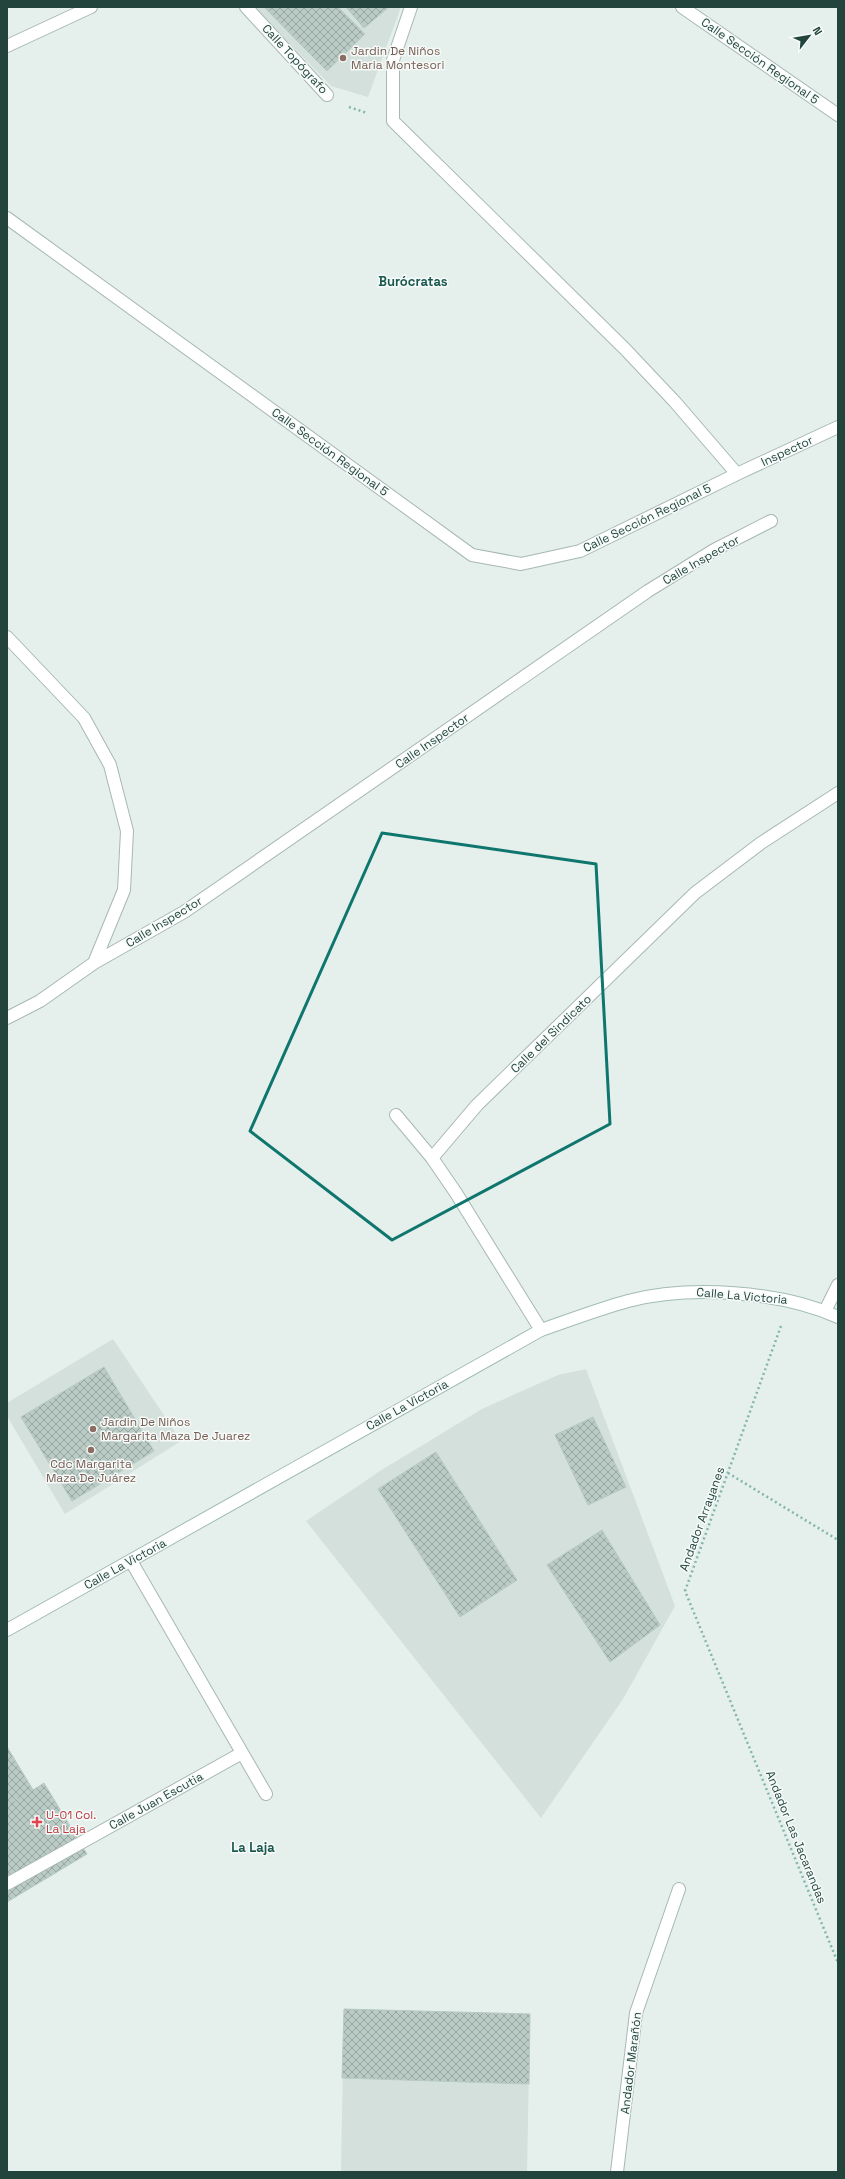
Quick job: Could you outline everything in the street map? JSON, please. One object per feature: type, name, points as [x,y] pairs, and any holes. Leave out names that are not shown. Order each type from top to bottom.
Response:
[{"type":"street","points":[[7,46],[91,7]]},
{"type":"street","name":"Calle Topógrafo","points":[[246,7],[327,95]]},
{"type":"street","points":[[411,7],[393,60],[393,121],[625,349],[675,402],[737,474]]},
{"type":"street","name":"Calle Sección Regional 5","points":[[682,7],[838,115]]},
{"type":"street","name":"Calle Sección Regional 5","points":[[7,218],[472,555],[522,564],[580,551],[737,474]]},
{"type":"street","name":"Inspector","points":[[737,474],[838,427]]},
{"type":"street","name":"Calle Inspector","points":[[94,962],[184,912],[648,591],[714,550],[771,521]]},
{"type":"street","points":[[7,637],[84,718],[110,764],[127,831],[124,890],[94,962],[40,1001],[7,1018]]},
{"type":"street","name":"Calle del Sindicato","points":[[432,1158],[477,1106],[695,893],[761,843],[838,793]]},
{"type":"street","points":[[396,1115],[432,1158],[541,1330]]},
{"type":"street","points":[[825,1311],[838,1285]]},
{"type":"street","name":"Calle La Victoria","points":[[7,1630],[541,1330],[629,1301],[698,1291],[790,1300],[825,1311],[838,1317]]},
{"type":"street","points":[[131,1561],[266,1794]]},
{"type":"street","name":"Calle Juan Escutia","points":[[7,1884],[242,1752]]},
{"type":"street","name":"Andador Marañón","points":[[617,2172],[636,2012],[679,1889]]},
{"type":"path","name":"Calle Topógrafo","points":[[327,95],[348,106],[393,121]]},
{"type":"path","name":"Andador Arrayanes","points":[[747,1741],[685,1591],[790,1300]]},
{"type":"path","points":[[728,1473],[838,1540]]},
{"type":"path","name":"Andador Las Jacarandas","points":[[747,1741],[838,1963]]},
{"type":"highlighted area","points":[[382,833],[596,864],[610,1124],[392,1240],[250,1131]]},
{"type":"shaded area","name":"Jardin De Niños Maria Montesori","points":[[254,7],[401,7],[368,97],[331,86]]},
{"type":"shaded area","name":"Jardin De Niños Margarita Maza De Juarez","points":[[113,1339],[181,1441],[65,1514],[7,1416],[7,1403]]},
{"type":"shaded area","points":[[586,1369],[675,1606],[623,1699],[541,1818],[306,1521],[380,1471],[482,1409],[558,1375]]},
{"type":"shaded area","points":[[344,2009],[530,2014],[527,2172],[341,2172]]},
{"type":"building","points":[[264,7],[338,7],[365,34],[327,71]]},
{"type":"building","points":[[346,7],[389,7],[364,28]]},
{"type":"building","points":[[104,1367],[154,1451],[72,1501],[21,1417]]},
{"type":"building","points":[[593,1417],[626,1487],[588,1505],[555,1435]]},
{"type":"building","points":[[436,1452],[517,1580],[460,1617],[378,1489]]},
{"type":"building","points":[[602,1530],[660,1625],[610,1662],[547,1565]]},
{"type":"building","name":"U-01 Col. La Laja","points":[[7,1747],[33,1790],[44,1783],[87,1854],[7,1902]]},
{"type":"building","points":[[7,1747],[33,1790],[7,1805]]},
{"type":"building","points":[[344,2009],[530,2014],[529,2084],[342,2078]]},
{"type":"place","name":"Jardin De Niños Maria Montesori","points":[[343,58]]},
{"type":"place","name":"Jardin De Niños Margarita Maza De Juarez","points":[[93,1429]]},
{"type":"place","name":"Cdc Margarita Maza De Juárez","points":[[91,1450]]},
{"type":"place","name":"U-01 Col. La Laja","points":[[37,1822]]},
{"type":"district","name":"Burócratas","points":[[413,281]]},
{"type":"district","name":"La Laja","points":[[253,1847]]}]
